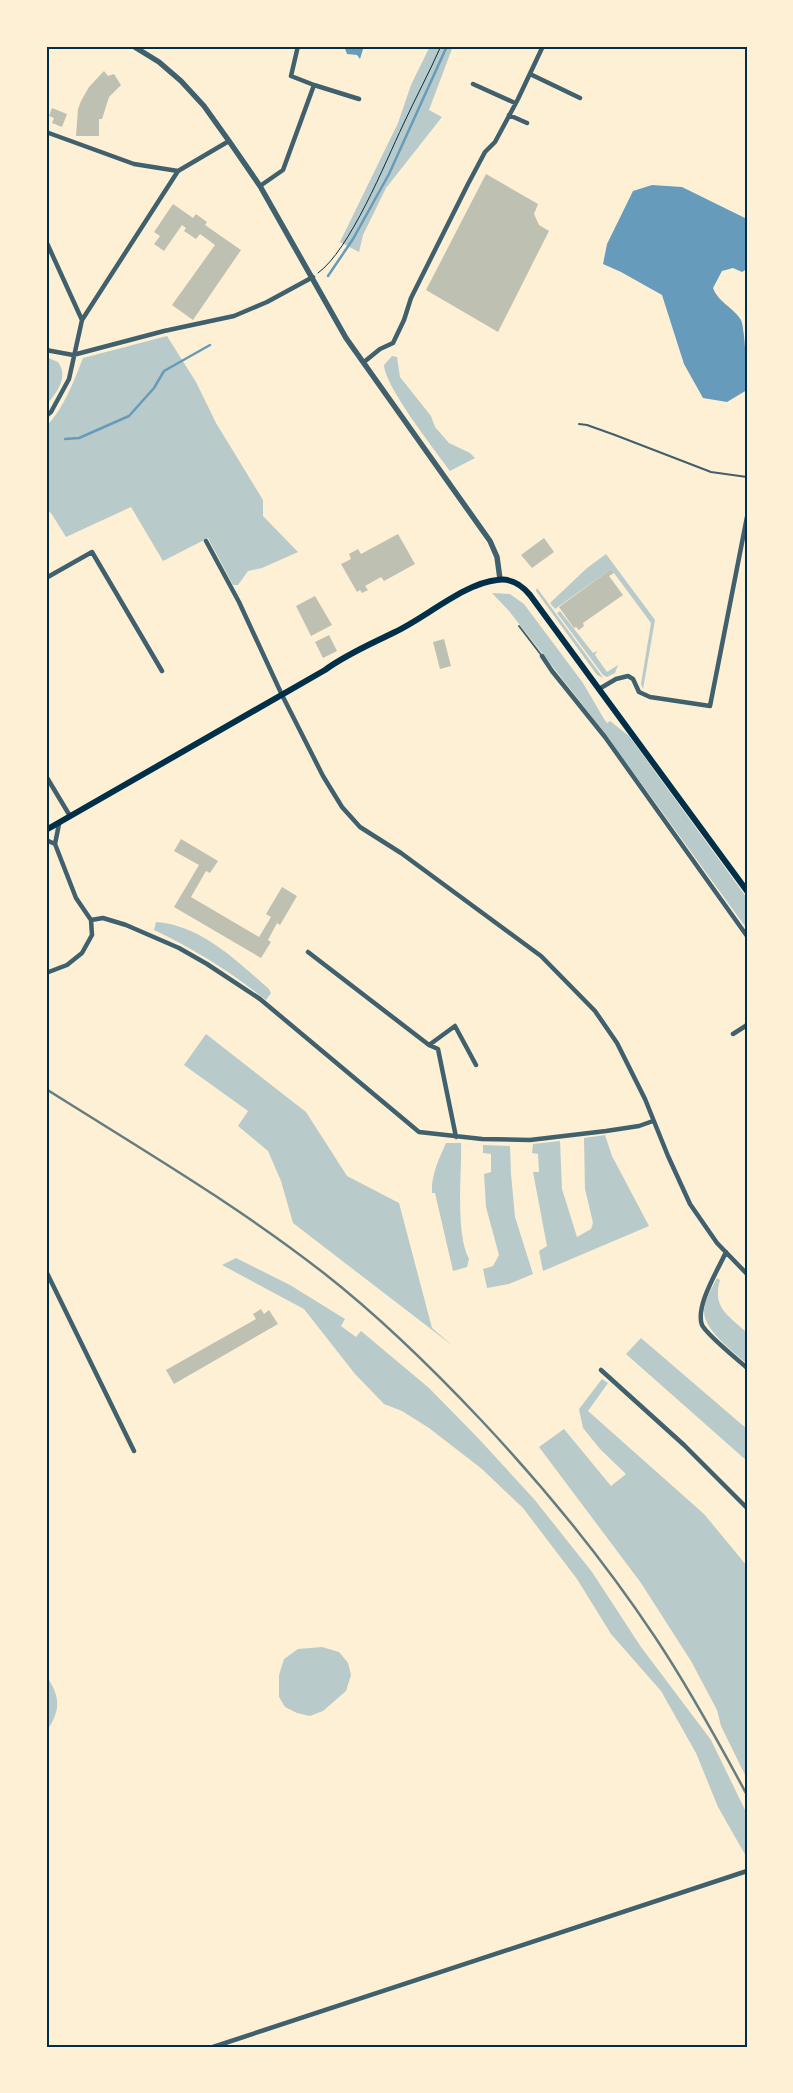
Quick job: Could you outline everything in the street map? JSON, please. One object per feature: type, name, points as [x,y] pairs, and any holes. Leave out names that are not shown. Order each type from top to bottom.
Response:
[{"type":"main road","points":[[46,830],[282,695],[342,658],[396,632],[468,590],[487,582],[500,580],[513,582],[526,591],[747,891]]},
{"type":"street","points":[[133,46],[159,62],[181,80],[204,106],[260,186],[346,338],[490,541],[497,557],[500,580]]},
{"type":"street","points":[[298,46],[291,76],[359,99]]},
{"type":"street","points":[[364,362],[380,349],[393,343],[404,320],[411,298],[464,193],[485,152],[494,142],[517,101],[543,46]]},
{"type":"street","points":[[530,74],[580,98]]},
{"type":"street","points":[[473,84],[517,101]]},
{"type":"street","points":[[260,186],[283,170],[314,85]]},
{"type":"street","points":[[509,115],[527,123]]},
{"type":"street","points":[[46,132],[134,164],[178,171]]},
{"type":"street","points":[[46,416],[69,379],[82,320],[178,171],[229,141]]},
{"type":"street","points":[[46,241],[82,320]]},
{"type":"street","points":[[46,350],[73,356],[164,331],[234,316],[313,277]]},
{"type":"street","points":[[599,689],[616,679],[628,676],[634,681],[639,692],[650,697],[710,706],[747,517]]},
{"type":"street","points":[[206,541],[239,602],[282,695],[323,776],[342,807],[360,827],[401,853],[541,956],[595,1011],[616,1042],[645,1099],[690,1204],[726,1252],[747,1274]]},
{"type":"street","points":[[46,578],[92,552],[162,671]]},
{"type":"street","points":[[542,656],[605,738],[747,936]]},
{"type":"street","points":[[46,776],[70,816]]},
{"type":"street","points":[[46,973],[67,965],[82,953],[92,935],[91,920],[76,898],[54,844],[58,824]]},
{"type":"street","points":[[46,840],[54,844]]},
{"type":"street","points":[[91,920],[103,918],[126,925],[179,948],[207,964],[260,999],[419,1132],[456,1137],[508,1140],[553,1139],[623,1128],[653,1121]]},
{"type":"street","points":[[308,952],[430,1045],[438,1049],[456,1137]]},
{"type":"street","points":[[733,1034],[747,1025]]},
{"type":"street","points":[[430,1045],[455,1026],[476,1064]]},
{"type":"street","points":[[726,1252],[702,1305],[700,1314],[702,1326],[747,1368]]},
{"type":"street","points":[[46,1271],[134,1451]]},
{"type":"street","points":[[601,1370],[684,1445],[747,1508]]},
{"type":"street","points":[[213,2047],[747,1871]]},
{"type":"lane","points":[[579,424],[615,435],[711,472],[747,477]]},
{"type":"lane","points":[[519,626],[542,656]]},
{"type":"path","points":[[313,277],[331,262],[345,241],[369,196],[441,46]]},
{"type":"shaded area","points":[[430,46],[453,46],[429,110],[442,117],[386,188],[363,235],[359,252],[340,242],[398,123],[411,85]]},
{"type":"shaded area","points":[[167,336],[196,382],[216,423],[263,500],[263,516],[298,552],[262,568],[248,571],[238,585],[233,585],[208,538],[163,561],[131,507],[66,537],[51,513],[46,510],[46,427],[63,403],[83,358]]},
{"type":"shaded area","points":[[392,356],[397,357],[400,377],[431,416],[435,427],[449,443],[470,453],[475,458],[450,471],[401,403],[393,388],[384,365]]},
{"type":"shaded area","points":[[46,357],[58,362],[61,368],[62,379],[58,390],[46,405]]},
{"type":"shaded area","points":[[606,554],[655,620],[643,689],[641,684],[651,623],[611,569],[555,609],[550,603],[587,568]]},
{"type":"shaded area","points":[[537,588],[603,678],[597,675],[536,591]]},
{"type":"shaded area","points":[[492,593],[510,594],[524,604],[583,683],[607,723],[610,721],[629,736],[747,898],[747,929],[604,732],[509,611]]},
{"type":"shaded area","points":[[560,611],[593,653],[597,651],[595,655],[607,672],[618,665],[615,673],[607,677],[603,675],[557,613]]},
{"type":"shaded area","points":[[156,922],[188,930],[203,937],[231,956],[269,989],[271,993],[266,1000],[212,962],[154,930]]},
{"type":"shaded area","points":[[206,1034],[306,1112],[347,1176],[399,1203],[432,1328],[453,1346],[293,1223],[281,1181],[268,1151],[238,1126],[248,1111],[184,1065]]},
{"type":"shaded area","points":[[605,1135],[612,1156],[649,1226],[543,1271],[539,1251],[547,1246],[533,1172],[539,1172],[538,1154],[532,1153],[533,1144],[560,1141],[562,1189],[577,1237],[591,1229],[593,1223],[585,1189],[584,1138]]},
{"type":"shaded area","points":[[446,1143],[461,1143],[460,1202],[462,1234],[469,1259],[467,1267],[453,1271],[435,1193],[432,1193],[434,1173]]},
{"type":"shaded area","points":[[483,1145],[510,1146],[515,1217],[533,1274],[509,1284],[487,1288],[483,1269],[493,1266],[499,1255],[486,1207],[484,1174],[491,1172],[491,1154],[483,1153]]},
{"type":"shaded area","points":[[236,1258],[290,1285],[345,1319],[341,1326],[356,1337],[361,1331],[429,1388],[534,1499],[592,1572],[641,1647],[711,1740],[747,1814],[747,1858],[718,1807],[696,1753],[661,1691],[611,1634],[577,1579],[523,1508],[482,1469],[429,1428],[402,1411],[384,1404],[355,1374],[304,1309],[222,1265]]},
{"type":"shaded area","points":[[717,1278],[720,1280],[718,1298],[723,1310],[747,1333],[747,1364],[720,1340],[705,1318],[706,1302]]},
{"type":"shaded area","points":[[641,1338],[747,1429],[747,1461],[626,1354]]},
{"type":"shaded area","points":[[602,1379],[608,1383],[588,1411],[704,1514],[747,1566],[747,1779],[721,1726],[717,1710],[691,1661],[641,1583],[539,1447],[564,1429],[611,1486],[626,1474],[600,1449],[583,1428],[579,1409]]},
{"type":"shaded area","points":[[322,1647],[339,1652],[348,1663],[351,1675],[346,1691],[323,1711],[310,1716],[297,1713],[285,1707],[279,1697],[279,1675],[284,1659],[298,1649]]},
{"type":"shaded area","points":[[46,1675],[57,1697],[57,1710],[46,1732]]},
{"type":"water","points":[[344,46],[364,46],[360,59],[357,55],[347,54]]},
{"type":"water","points":[[652,185],[682,187],[747,219],[747,269],[742,272],[733,268],[722,271],[713,288],[715,293],[741,320],[744,333],[747,390],[727,402],[703,398],[684,364],[662,295],[603,264],[607,244],[633,191]]},
{"type":"building","points":[[104,71],[108,76],[114,74],[121,85],[109,97],[102,119],[99,119],[99,136],[76,136],[78,109],[81,101],[89,87]]},
{"type":"building","points":[[52,108],[67,114],[62,127],[52,123],[54,118],[49,116]]},
{"type":"building","points":[[486,174],[538,204],[534,214],[539,225],[549,231],[498,332],[426,290]]},
{"type":"building","points":[[173,204],[193,218],[196,214],[207,222],[205,225],[241,250],[193,320],[172,305],[215,245],[200,234],[196,239],[184,231],[186,228],[182,225],[164,251],[154,244],[160,236],[154,232]]},
{"type":"building","points":[[398,534],[415,564],[384,581],[381,577],[365,586],[368,590],[362,593],[360,590],[357,592],[341,564],[351,559],[349,554],[358,549],[361,554]]},
{"type":"building","points":[[544,538],[554,552],[532,568],[521,555]]},
{"type":"building","points":[[611,569],[614,573],[609,576],[623,595],[583,623],[584,626],[579,630],[576,627],[574,628],[559,607]]},
{"type":"building","points":[[315,596],[332,625],[311,636],[296,606]]},
{"type":"building","points":[[329,635],[337,651],[323,658],[315,642]]},
{"type":"building","points":[[444,639],[451,666],[440,669],[433,642]]},
{"type":"building","points":[[181,839],[218,861],[210,873],[206,871],[191,897],[259,937],[271,917],[266,914],[282,887],[297,896],[280,925],[277,923],[268,940],[271,942],[261,958],[174,907],[199,865],[174,851]]},
{"type":"building","points":[[261,1309],[264,1314],[269,1310],[278,1324],[174,1384],[166,1370],[256,1319],[253,1314]]},
{"type":"waterway","points":[[328,276],[353,239],[389,174],[447,46]]},
{"type":"waterway","points":[[65,439],[79,438],[129,416],[154,388],[164,371],[210,345]]},
{"type":"railway","points":[[46,1089],[258,1224],[325,1274],[366,1308],[444,1381],[528,1472],[615,1580],[680,1676],[747,1795]]}]
